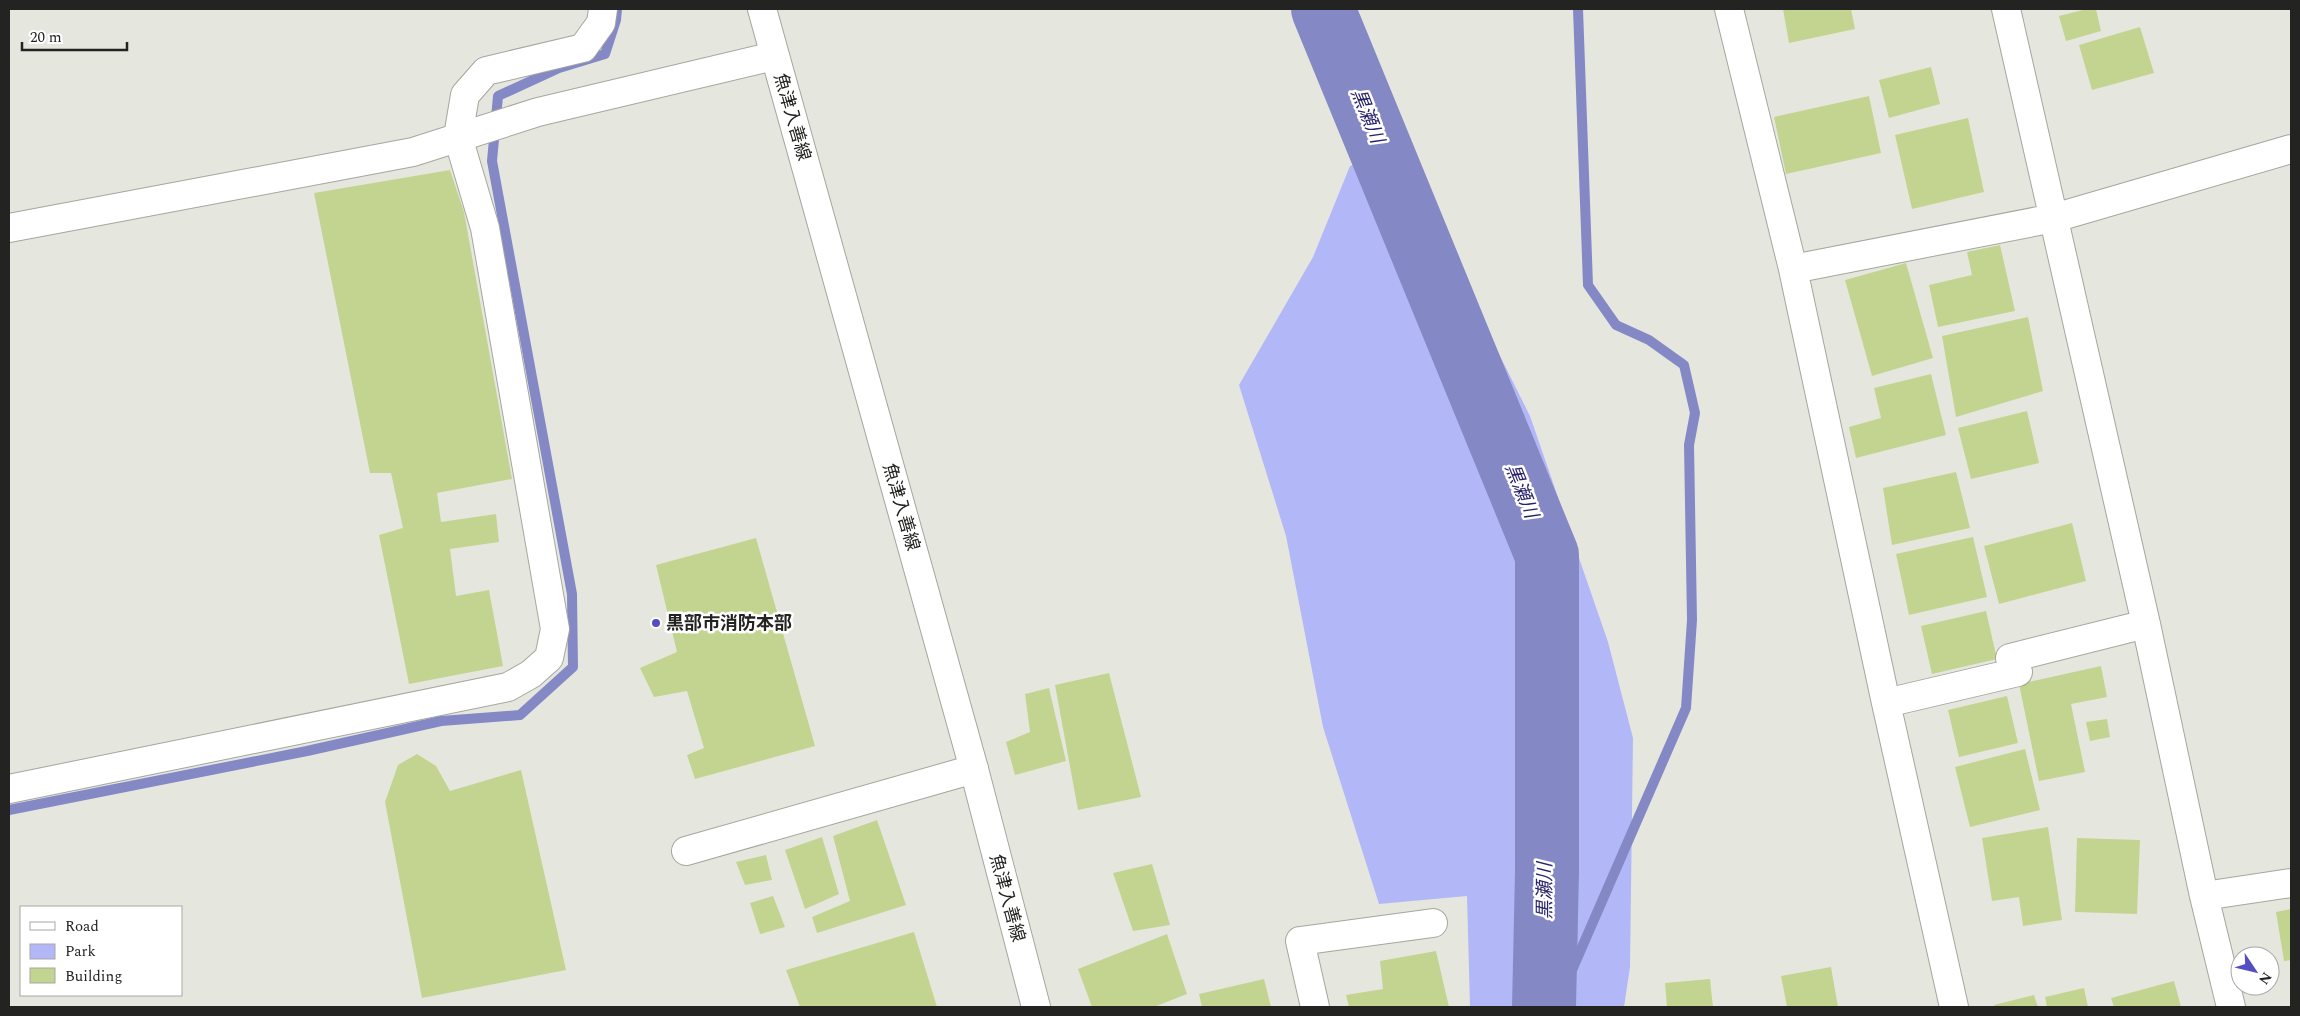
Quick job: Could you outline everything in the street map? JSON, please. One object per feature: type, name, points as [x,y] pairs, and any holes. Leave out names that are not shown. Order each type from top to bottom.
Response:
[{"type":"street","points":[[9,789],[508,687],[531,674],[549,658],[555,629],[494,277],[485,228],[458,138],[465,95],[486,71],[583,48],[602,23],[603,9]]},
{"type":"street","name":"魚津入善線","points":[[762,9],[974,769],[1036,1007]]},
{"type":"street","points":[[1729,9],[1793,269],[1886,703],[1954,1007]]},
{"type":"street","points":[[2006,9],[2146,624],[2204,896],[2231,1007]]},
{"type":"street","points":[[9,228],[413,152],[538,112],[774,56]]},
{"type":"street","points":[[1793,269],[2054,218],[2291,149]]},
{"type":"street","points":[[1886,703],[2018,672],[2010,658],[2146,624]]},
{"type":"street","points":[[686,851],[974,769]]},
{"type":"street","points":[[2204,896],[2291,884]]},
{"type":"street","points":[[1315,1007],[1300,941],[1433,923]]},
{"type":"green space","points":[[1407,145],[1463,282],[1530,416],[1608,642],[1633,738],[1630,967],[1624,1007],[1470,1007],[1467,896],[1379,904],[1323,727],[1286,536],[1239,385],[1313,257],[1350,166]]},
{"type":"building","points":[[1783,9],[1851,9],[1855,29],[1789,43]]},
{"type":"building","points":[[2087,9],[2096,9],[2101,31],[2066,41],[2059,16]]},
{"type":"building","points":[[2140,27],[2154,73],[2092,90],[2079,45]]},
{"type":"building","points":[[1931,67],[1940,104],[1889,118],[1879,80]]},
{"type":"building","points":[[1869,96],[1881,153],[1786,174],[1774,117]]},
{"type":"building","points":[[1968,118],[1984,192],[1912,209],[1895,135]]},
{"type":"building","points":[[450,170],[464,212],[512,479],[437,493],[441,522],[496,514],[499,542],[450,549],[456,596],[489,590],[503,666],[409,684],[379,535],[403,528],[391,473],[370,473],[314,193]]},
{"type":"building","points":[[2000,245],[2015,311],[1938,327],[1929,285],[1972,275],[1967,252]]},
{"type":"building","points":[[1906,263],[1933,358],[1872,376],[1845,280]]},
{"type":"building","points":[[2028,317],[2043,391],[1956,417],[1942,336]]},
{"type":"building","points":[[1931,374],[1946,435],[1856,458],[1849,427],[1881,418],[1874,388]]},
{"type":"building","points":[[2027,411],[2039,463],[1971,479],[1958,428]]},
{"type":"building","points":[[1956,472],[1970,528],[1892,545],[1883,488]]},
{"type":"building","points":[[2072,523],[2086,581],[1999,604],[1984,546]]},
{"type":"building","points":[[1973,537],[1987,597],[1909,615],[1896,554]]},
{"type":"building","points":[[756,538],[815,746],[695,779],[687,755],[704,748],[687,691],[654,697],[640,668],[677,652],[656,565]]},
{"type":"building","points":[[1986,611],[1997,659],[1932,674],[1921,626]]},
{"type":"building","points":[[2101,666],[2107,697],[2071,704],[2085,772],[2039,781],[2019,684]]},
{"type":"building","points":[[1109,673],[1141,797],[1078,810],[1055,685]]},
{"type":"building","points":[[1049,688],[1066,761],[1015,775],[1006,742],[1030,732],[1025,694]]},
{"type":"building","points":[[2007,696],[2018,743],[1959,757],[1948,710]]},
{"type":"building","points":[[2107,719],[2110,737],[2090,741],[2086,722]]},
{"type":"building","points":[[2025,749],[2040,810],[1970,827],[1955,767]]},
{"type":"building","points":[[417,754],[436,766],[450,791],[521,770],[566,970],[422,998],[385,802],[398,765]]},
{"type":"building","points":[[877,820],[906,905],[817,933],[812,917],[850,901],[833,836]]},
{"type":"building","points":[[2048,827],[2062,920],[2023,926],[2019,897],[1992,901],[1982,838]]},
{"type":"building","points":[[822,837],[839,894],[805,909],[785,850]]},
{"type":"building","points":[[2077,838],[2140,840],[2137,914],[2075,912]]},
{"type":"building","points":[[766,855],[772,880],[745,885],[736,862]]},
{"type":"building","points":[[1152,864],[1170,925],[1133,931],[1113,873]]},
{"type":"building","points":[[773,896],[785,927],[760,934],[750,903]]},
{"type":"building","points":[[2291,909],[2291,960],[2284,961],[2276,912]]},
{"type":"building","points":[[914,932],[937,1007],[800,1007],[786,970]]},
{"type":"building","points":[[1167,934],[1187,994],[1154,1007],[1092,1007],[1078,969]]},
{"type":"building","points":[[1436,951],[1449,1007],[1349,1007],[1346,995],[1383,989],[1380,961]]},
{"type":"building","points":[[1831,967],[1838,1007],[1787,1007],[1781,976]]},
{"type":"building","points":[[1264,979],[1271,1007],[1202,1007],[1199,994]]},
{"type":"building","points":[[1710,979],[1713,1007],[1667,1007],[1665,983]]},
{"type":"building","points":[[2174,981],[2181,1007],[2114,1007],[2111,998]]},
{"type":"building","points":[[2084,988],[2088,1007],[2047,1007],[2045,997]]},
{"type":"building","points":[[2034,995],[2038,1007],[1995,1007],[1994,1005]]},
{"type":"waterway","points":[[9,810],[307,751],[441,721],[520,715],[573,667],[572,594],[492,161],[498,96],[559,68],[605,54],[616,20],[617,9]]},
{"type":"waterway","name":"黒瀬川","points":[[1323,9],[1547,555],[1547,872],[1544,1007]]},
{"type":"waterway","points":[[1556,1007],[1686,708],[1692,620],[1689,445],[1695,413],[1684,365],[1649,340],[1616,325],[1588,285],[1578,9]]},
{"type":"place","name":"黒部市消防本部","points":[[656,623]]}]
